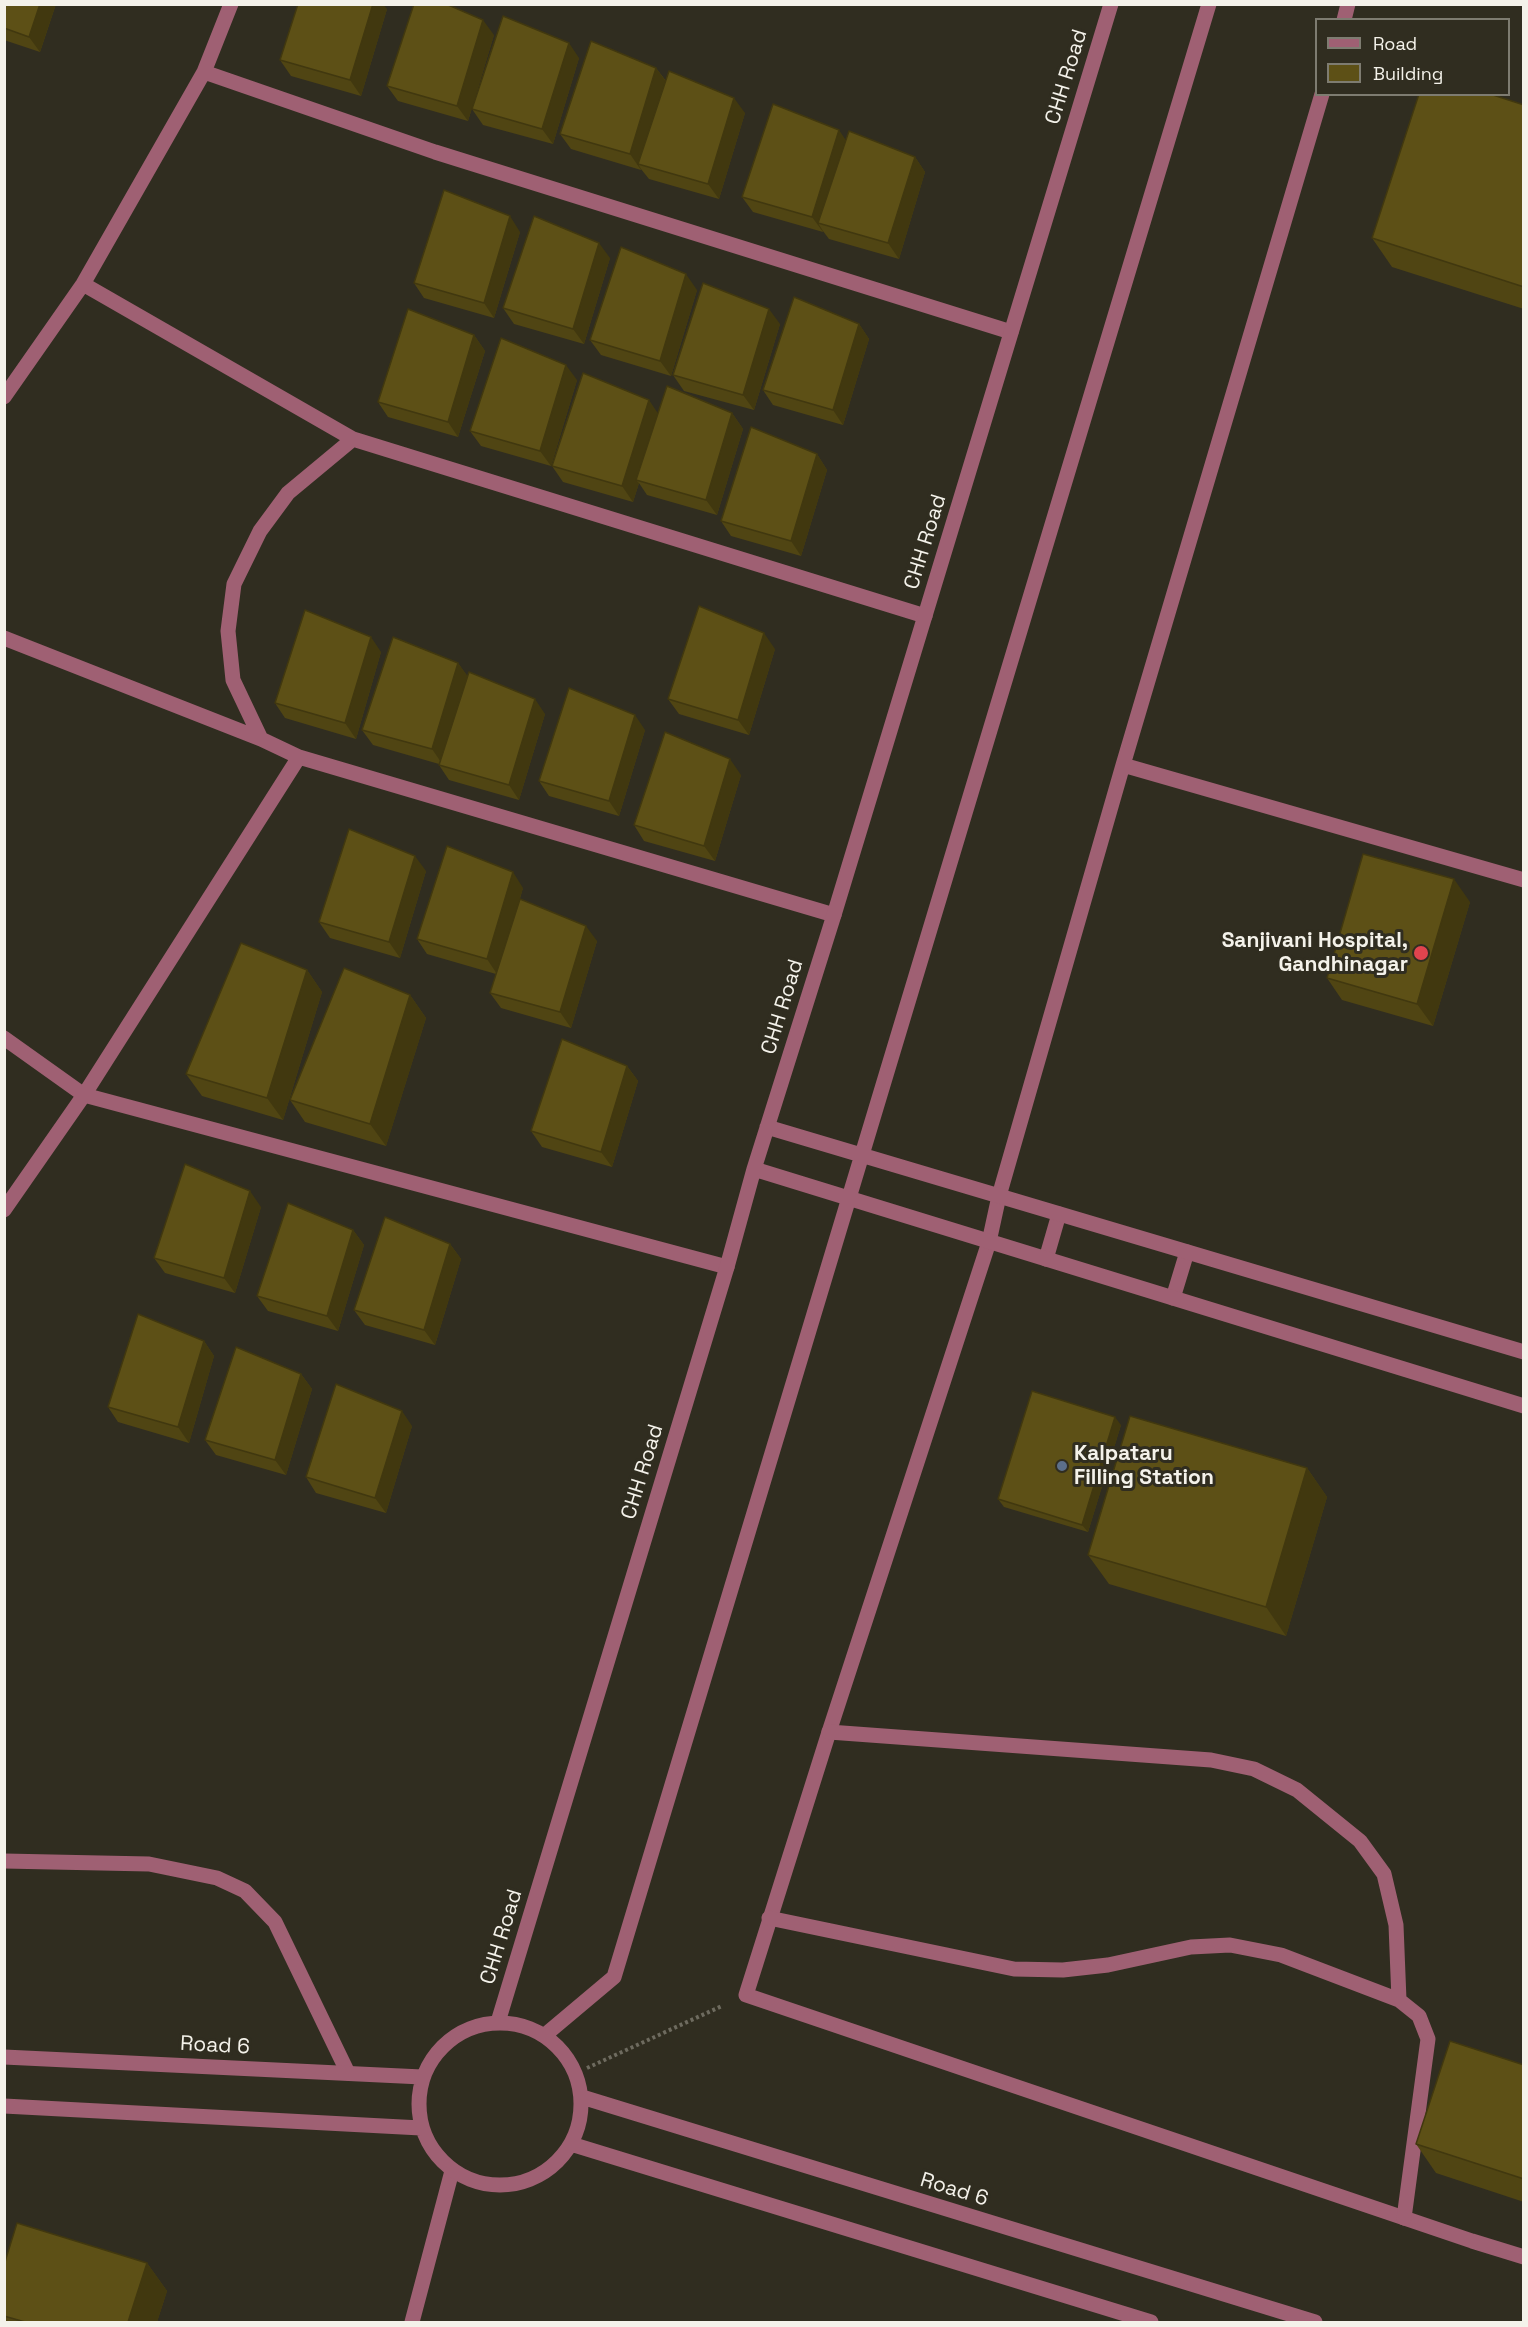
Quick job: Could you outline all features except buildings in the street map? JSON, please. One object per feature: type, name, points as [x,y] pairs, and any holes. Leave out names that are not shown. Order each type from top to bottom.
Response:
[{"type":"street","points":[[4,397],[83,284],[204,72],[231,4]]},
{"type":"street","name":"CHH Road","points":[[498,2022],[727,1267],[754,1169],[834,915],[1111,4]]},
{"type":"street","points":[[545,2036],[614,1977],[1209,4]]},
{"type":"street","points":[[204,72],[435,152],[1011,332]]},
{"type":"street","points":[[1321,96],[1123,765],[999,1196],[989,1242],[746,1995],[1404,2218],[1524,2256]]},
{"type":"street","points":[[83,284],[353,439],[925,616]]},
{"type":"street","points":[[261,739],[233,680],[228,631],[234,584],[260,531],[288,493],[353,439]]},
{"type":"street","points":[[4,638],[261,739],[299,757],[834,915]]},
{"type":"street","points":[[4,1210],[84,1095],[299,757]]},
{"type":"street","points":[[1123,765],[1524,880]]},
{"type":"street","points":[[4,1038],[84,1095],[727,1267]]},
{"type":"street","points":[[767,1127],[1524,1352]]},
{"type":"street","points":[[754,1169],[1524,1406]]},
{"type":"street","points":[[1046,1259],[1059,1214]]},
{"type":"street","points":[[1173,1298],[1187,1252]]},
{"type":"street","points":[[829,1732],[1211,1760],[1254,1769],[1298,1790],[1360,1841],[1384,1874],[1395,1925],[1399,2000]]},
{"type":"street","points":[[4,1861],[149,1864],[217,1878],[245,1891],[275,1922],[348,2073]]},
{"type":"street","points":[[769,1918],[1014,1969],[1063,1970],[1108,1965],[1191,1947],[1230,1945],[1281,1954],[1399,2000],[1419,2016],[1428,2039],[1404,2218]]},
{"type":"street","points":[[498,2022],[522,2026],[545,2036],[563,2052],[576,2073],[582,2097],[580,2121],[571,2144],[554,2165],[530,2180],[502,2186],[475,2182],[452,2171],[433,2151],[421,2128],[418,2102],[422,2077],[434,2055],[452,2038],[474,2027],[498,2022]]},
{"type":"street","name":"Road 6","points":[[4,2056],[422,2077]]},
{"type":"street","name":"Road 6","points":[[582,2097],[1315,2322]]},
{"type":"street","points":[[4,2106],[421,2128]]},
{"type":"street","points":[[571,2144],[1151,2322]]},
{"type":"street","points":[[412,2322],[452,2171]]},
{"type":"path","points":[[576,2073],[746,1995]]},
{"type":"place","name":"Sanjivani Hospital, Gandhinagar","points":[[1421,953]]},
{"type":"place","name":"Kalpataru Filling Station","points":[[1062,1466]]}]
